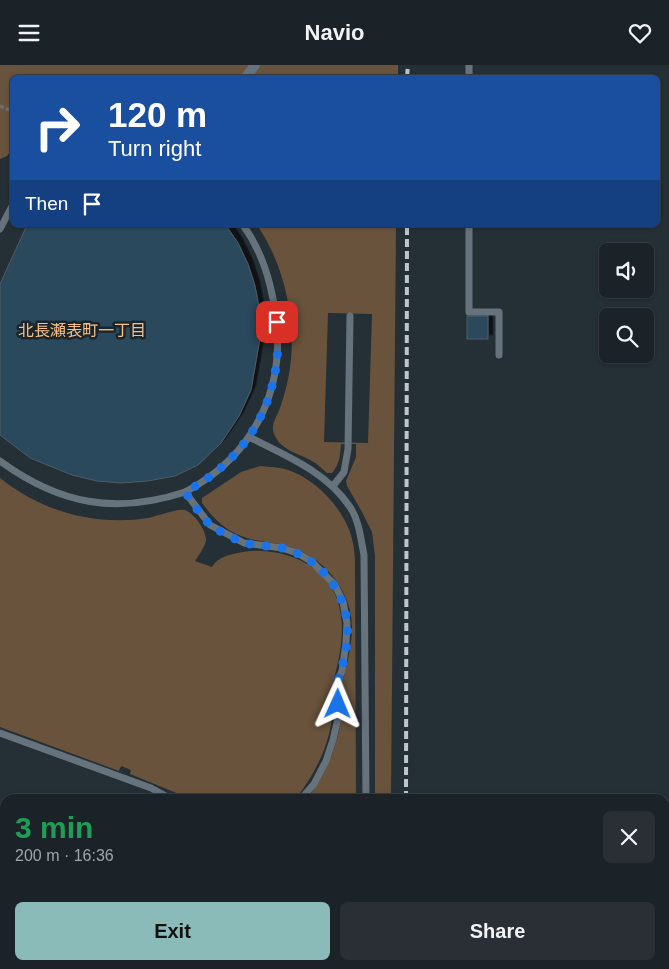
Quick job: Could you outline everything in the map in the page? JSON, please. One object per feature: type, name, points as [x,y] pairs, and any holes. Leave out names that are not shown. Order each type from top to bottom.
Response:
[{"type":"lane","points":[[0,229],[10,210]]},
{"type":"lane","points":[[0,461],[20,476],[44,489],[94,504],[119,505],[165,499],[185,492],[216,472],[233,457],[249,437],[270,396],[276,368],[278,337],[275,307],[269,278],[260,254],[243,227]]},
{"type":"lane","points":[[469,227],[469,312],[499,312],[499,355]]},
{"type":"lane","points":[[333,486],[344,472],[348,449],[350,316]]},
{"type":"lane","points":[[249,437],[306,466],[333,486],[351,508],[360,531],[364,555],[366,794]]},
{"type":"lane","points":[[185,492],[210,525],[244,543],[282,548],[297,553],[311,561],[335,585],[343,602],[347,623],[342,671],[339,678],[338,718],[326,761],[314,784],[305,794]]},
{"type":"lane","points":[[0,733],[151,788],[162,794]]},
{"type":"shaded area","points":[[0,65],[398,65],[398,75],[10,75],[10,152],[7,156],[0,159]]},
{"type":"shaded area","points":[[258,227],[396,227],[391,794],[375,794],[375,556],[372,532],[346,481],[356,457],[356,444],[341,444],[337,466],[332,473],[327,473],[314,462],[286,448],[278,441],[274,434],[273,424],[283,400],[289,374],[292,336],[287,297],[275,258]],"holes":[[[328,313],[372,314],[368,443],[324,442]]]},
{"type":"shaded area","points":[[260,466],[288,470],[299,475],[310,481],[330,499],[345,520],[350,531],[355,560],[356,794],[310,794],[326,769],[338,736],[342,712],[342,683],[350,651],[352,628],[351,614],[347,601],[333,577],[312,558],[284,545],[251,539],[234,533],[214,518],[202,503],[202,498],[241,472]]},
{"type":"shaded area","points":[[0,478],[16,490],[51,508],[89,518],[128,520],[185,510],[199,523],[206,537],[204,546],[195,561],[212,567],[218,560],[233,554],[246,551],[275,552],[303,561],[315,569],[333,590],[337,600],[342,621],[342,632],[329,734],[321,757],[299,794],[179,794],[130,774],[131,770],[121,766],[119,771],[0,727]]},
{"type":"building","points":[[26,227],[227,227],[238,243],[248,264],[260,312],[260,338],[251,390],[239,416],[221,443],[198,465],[175,476],[121,483],[97,481],[72,475],[30,458],[0,435],[0,284]]},
{"type":"building","points":[[467,316],[488,316],[488,339],[467,339]]},
{"type":"railway","points":[[407,75],[408,65]]},
{"type":"railway","points":[[406,794],[407,227]]},
{"type":"district","name":"北長瀬表町一丁目","points":[[82,330]]},
{"type":"route","points":[[277,322],[276,368],[270,396],[260,418],[249,437],[233,457],[216,472],[185,492],[210,525],[244,543],[282,548],[297,553],[311,561],[335,585],[343,602],[347,623],[342,671],[339,678],[338,704]]}]
